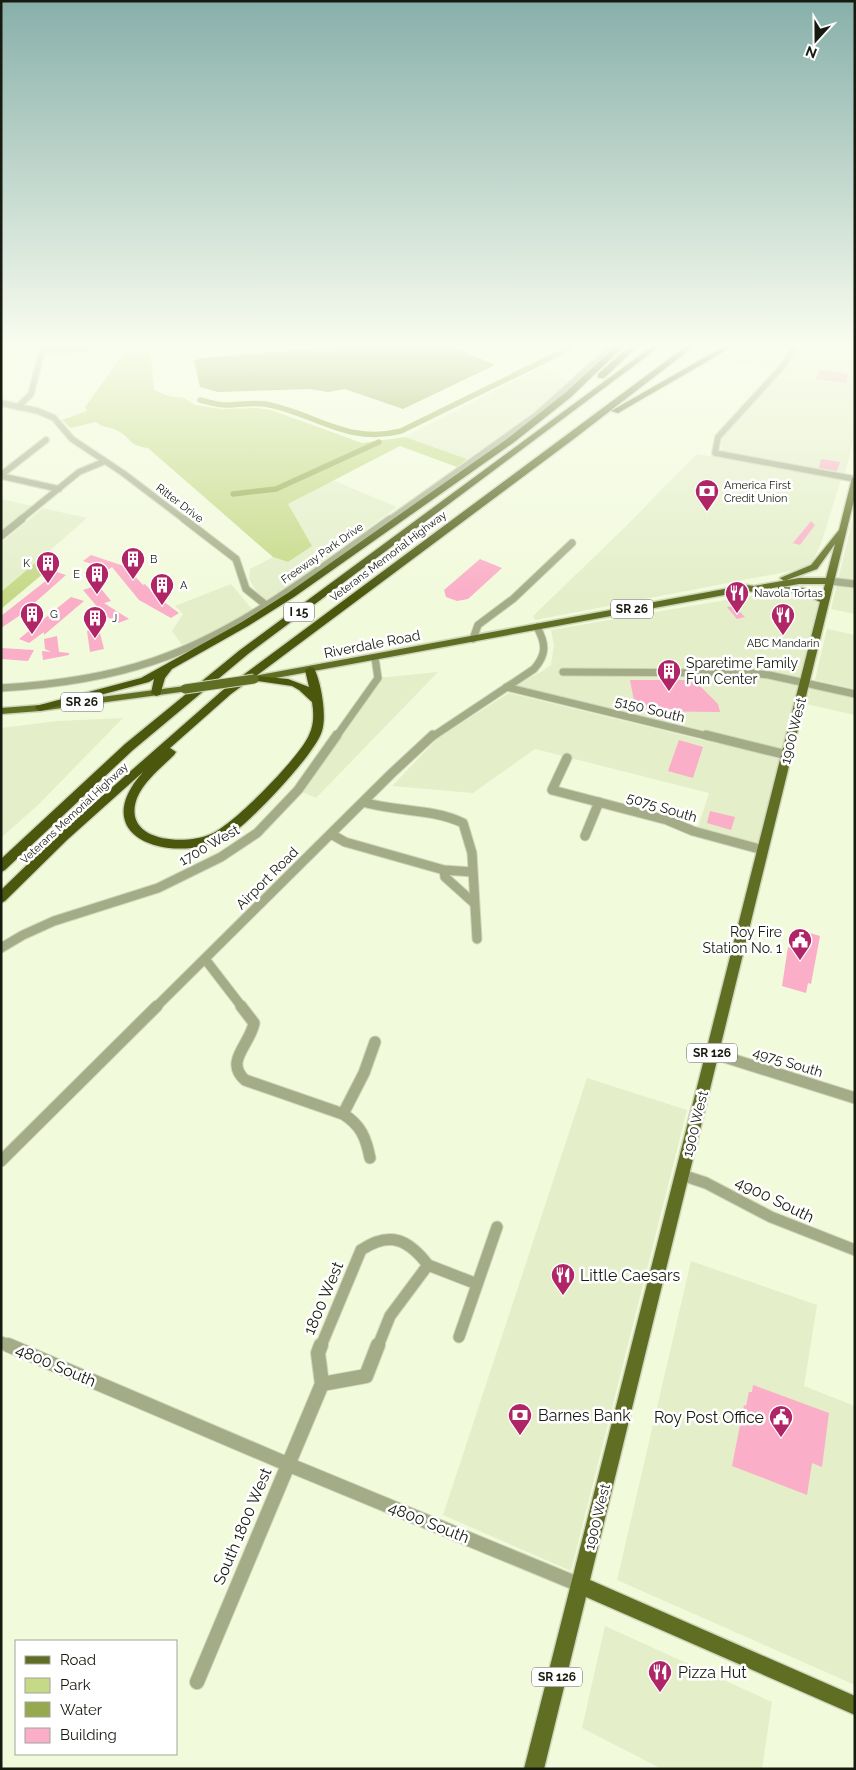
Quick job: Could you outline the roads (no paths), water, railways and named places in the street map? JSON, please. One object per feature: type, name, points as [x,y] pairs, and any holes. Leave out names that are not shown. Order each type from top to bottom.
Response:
[{"type":"highway","points":[[40,708],[134,684],[176,663],[291,595],[522,430]]},
{"type":"highway","points":[[244,652],[267,628],[534,430]]},
{"type":"highway","name":"Veterans Memorial Highway","points":[[1,867],[123,752],[244,652],[544,430]]},
{"type":"highway","name":"Veterans Memorial Highway","points":[[1,898],[63,837],[227,692],[580,430]]},
{"type":"highway","points":[[568,439],[584,430]]},
{"type":"highway","points":[[156,693],[160,677],[176,663]]},
{"type":"highway","points":[[227,692],[143,780],[131,799],[130,819],[134,830],[146,839],[165,844],[185,845],[217,837],[234,825],[309,747],[317,728],[318,718],[310,670]]},
{"type":"highway","points":[[254,679],[291,682],[302,686],[308,690],[316,703]]},
{"type":"main road","name":"1900 West","points":[[534,1769],[855,479]]},
{"type":"main road","points":[[784,578],[814,567],[843,529]]},
{"type":"main road","name":"Riverdale Road","points":[[750,589],[749,585],[784,578],[815,577],[830,581]]},
{"type":"main road","name":"Riverdale Road","points":[[1,711],[40,708],[254,679],[750,589],[799,581],[830,581]]},
{"type":"main road","points":[[750,589],[803,591],[825,601]]},
{"type":"main road","name":"4800 South","points":[[580,1585],[855,1706]]},
{"type":"street","name":"Ritter Drive","points":[[64,430],[72,439],[103,462],[129,477],[236,560],[240,565],[244,586],[266,605]]},
{"type":"street","name":"Freeway Park Drive","points":[[1,688],[60,682],[132,668],[175,653],[220,632],[266,605],[336,558],[516,430]]},
{"type":"street","points":[[725,430],[718,437],[715,452],[718,455],[855,479]]},
{"type":"street","points":[[1,476],[46,440]]},
{"type":"street","points":[[1,536],[79,472],[103,462]]},
{"type":"street","points":[[1,476],[59,489]]},
{"type":"street","points":[[1,525],[12,528]]},
{"type":"street","points":[[473,639],[478,625],[519,593],[572,543]]},
{"type":"street","points":[[830,581],[855,584]]},
{"type":"street","name":"Airport Road","points":[[1,1161],[363,802],[437,732],[534,669],[542,661],[546,645],[537,627]]},
{"type":"street","name":"1700 West","points":[[1,948],[23,935],[54,921],[158,888],[221,857],[257,833],[298,790],[378,678],[376,658]]},
{"type":"street","points":[[563,672],[750,673],[855,694]]},
{"type":"street","name":"5150 South","points":[[506,687],[787,755]]},
{"type":"street","name":"5075 South","points":[[567,758],[552,790],[667,820],[693,831],[763,850]]},
{"type":"street","points":[[363,802],[378,808],[427,813],[456,819],[463,823],[472,853],[477,939]]},
{"type":"street","points":[[585,836],[599,802]]},
{"type":"street","points":[[331,834],[345,842],[444,870],[473,872]]},
{"type":"street","points":[[444,870],[446,876],[475,904]]},
{"type":"street","points":[[205,959],[254,1023],[252,1036],[237,1059],[235,1067],[238,1075],[245,1080],[344,1114],[357,1122],[367,1138],[370,1158]]},
{"type":"street","points":[[344,1114],[364,1073],[376,1042]]},
{"type":"street","name":"4975 South","points":[[712,1053],[855,1098]]},
{"type":"street","name":"4900 South","points":[[682,1175],[706,1184],[771,1217],[855,1250]]},
{"type":"street","points":[[459,1338],[497,1227]]},
{"type":"street","name":"1800 West","points":[[322,1384],[318,1353],[361,1250],[375,1241],[396,1239],[418,1252],[428,1265],[477,1284]]},
{"type":"street","points":[[322,1384],[366,1376],[390,1316],[428,1265]]},
{"type":"street","name":"4800 South","points":[[1,1342],[287,1464],[580,1585]]},
{"type":"street","name":"South 1800 West","points":[[197,1682],[322,1384]]},
{"type":"waterway","points":[[343,430],[364,434],[382,434],[404,430]]},
{"type":"waterway","points":[[233,494],[276,489],[379,442]]},
{"type":"place","name":"America First Credit Union","points":[[707,512]]},
{"type":"place","name":"B","points":[[133,580]]},
{"type":"place","name":"K","points":[[48,584]]},
{"type":"place","name":"E","points":[[97,595]]},
{"type":"place","name":"A","points":[[162,606]]},
{"type":"place","name":"Navola Tortas","points":[[737,614]]},
{"type":"place","name":"G","points":[[32,635]]},
{"type":"place","name":"ABC Mandarin","points":[[783,636]]},
{"type":"place","name":"J","points":[[95,639]]},
{"type":"place","name":"Sparetime Family Fun Center","points":[[669,692]]},
{"type":"place","name":"Roy Fire Station No. 1","points":[[800,961]]},
{"type":"place","name":"Little Caesars","points":[[563,1296]]},
{"type":"place","name":"Barnes Bank","points":[[520,1436]]},
{"type":"place","name":"Roy Post Office","points":[[781,1438]]},
{"type":"place","name":"Pizza Hut","points":[[660,1693]]}]
